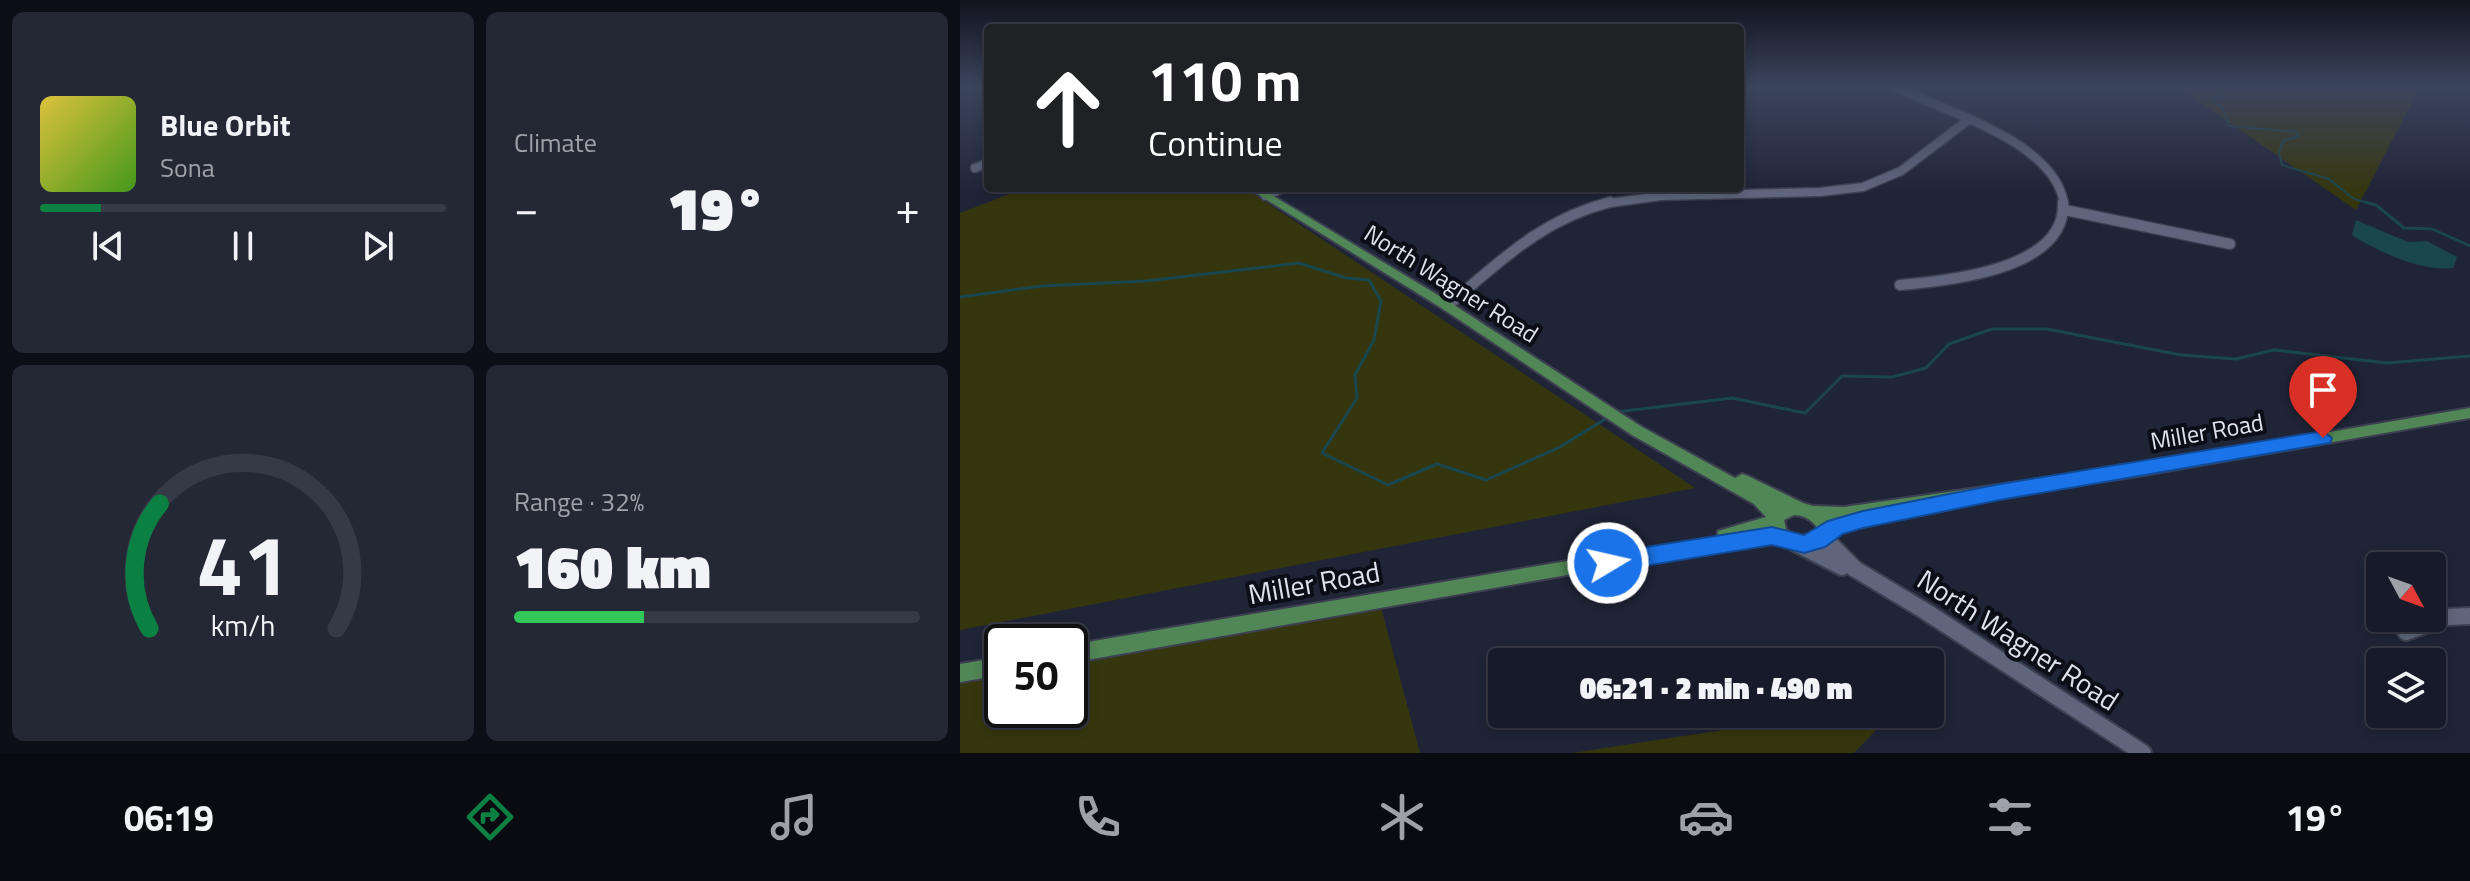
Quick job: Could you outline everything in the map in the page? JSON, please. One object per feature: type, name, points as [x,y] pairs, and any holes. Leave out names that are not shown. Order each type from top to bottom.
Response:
[{"type":"main road","name":"North Wagner Road","points":[[1259,192],[1447,306],[1637,431],[1760,500],[1782,529]]},
{"type":"main road","name":"Miller Road","points":[[1088,651],[1782,529],[1811,543],[1823,534],[1863,519],[2000,492],[2470,413]]},
{"type":"main road","name":"North Wagner Road","points":[[1617,416],[1806,510]]},
{"type":"main road","name":"Miller Road","points":[[1806,510],[1841,514],[1934,498],[2000,492]]},
{"type":"main road","points":[[1782,529],[1786,510],[1806,510],[1825,524],[1823,534]]},
{"type":"main road","points":[[960,673],[984,669]]},
{"type":"street","points":[[1447,306],[1525,241],[1563,217],[1585,209],[1638,198],[1837,190],[1875,184],[1903,171],[1942,137],[1965,122]]},
{"type":"street","points":[[1900,285],[1963,278],[1999,268],[2030,254],[2056,232],[2065,210],[2059,185],[2048,169],[2009,142],[1969,122]]},
{"type":"street","points":[[975,168],[984,165]]},
{"type":"street","points":[[1265,196],[1274,192]]},
{"type":"street","points":[[2065,210],[2230,244]]},
{"type":"street","name":"North Wagner Road","points":[[1782,529],[1923,610],[2117,746],[2143,753]]},
{"type":"street","name":"North Wagner Road","points":[[1823,534],[1833,553],[1863,575]]},
{"type":"street","points":[[2446,617],[2470,616]]},
{"type":"shaded area","points":[[2229,122],[2402,122],[2356,210]]},
{"type":"shaded area","points":[[1015,192],[1251,192],[1695,488],[984,624],[960,630],[960,213]]},
{"type":"shaded area","points":[[2356,220],[2408,242],[2427,241],[2457,257],[2453,268],[2414,264],[2374,248],[2352,235]]},
{"type":"shaded area","points":[[1379,600],[1420,753],[960,753],[960,675],[984,670],[984,728],[1088,728],[1088,652]]},
{"type":"shaded area","points":[[1735,728],[1878,728],[1854,753],[1572,753]]},
{"type":"waterway","points":[[2228,122],[2229,126],[2297,132],[2298,136],[2283,141],[2279,153],[2282,165],[2329,179],[2354,199],[2372,204]]},
{"type":"waterway","points":[[2365,202],[2376,205],[2404,228],[2432,229],[2470,246]]},
{"type":"waterway","points":[[960,297],[1042,286],[1146,281],[1299,263],[1346,278],[1369,280],[1381,301],[1374,340],[1355,375],[1357,398],[1322,453],[1388,485],[1437,464],[1486,480],[1560,447],[1610,416]]},
{"type":"waterway","points":[[1616,412],[1732,398],[1805,413],[1842,376],[1892,377],[1926,368],[1949,344],[1992,329],[2047,329],[2181,355],[2236,359],[2274,350],[2387,363],[2470,356]]},
{"type":"route","points":[[1608,563],[1772,536],[1782,536],[1804,544],[1817,540],[1836,527],[1863,519],[2000,492],[2323,438]]}]
